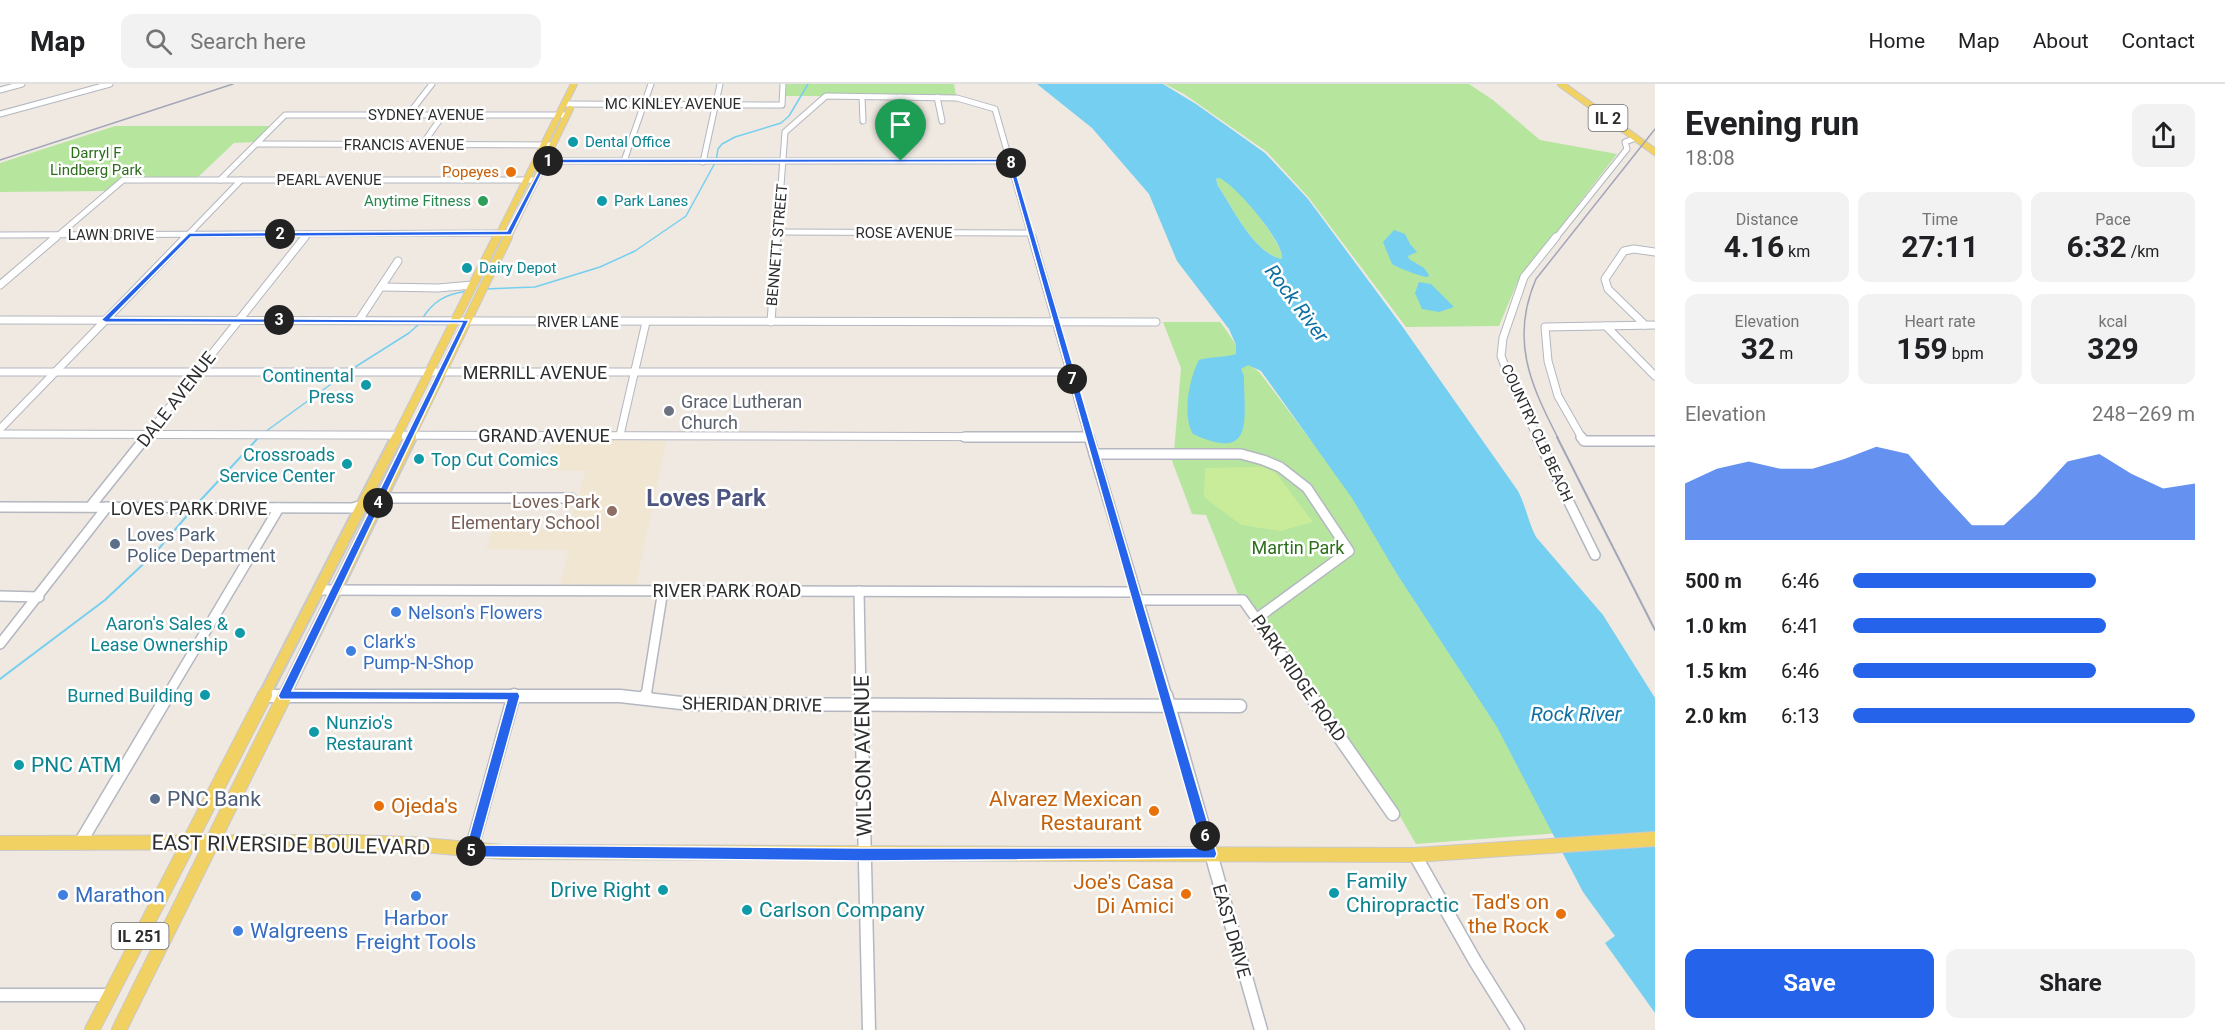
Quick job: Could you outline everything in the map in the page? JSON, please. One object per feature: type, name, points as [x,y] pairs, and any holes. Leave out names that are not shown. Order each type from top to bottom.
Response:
[{"type":"main road","name":"IL 251","points":[[119,1030],[214,842],[412,435],[441,373],[499,234],[574,84]]},
{"type":"main road","name":"IL 251","points":[[476,289],[509,233],[582,84]]},
{"type":"main road","name":"IL 2","points":[[1561,84],[1655,152]]},
{"type":"main road","name":"IL 251","points":[[92,1030],[265,696],[428,373],[461,321]]},
{"type":"main road","name":"EAST RIVERSIDE BOULEVARD","points":[[0,843],[188,841],[400,843],[471,851],[1415,855],[1655,839]]},
{"type":"street","points":[[0,90],[22,84]]},
{"type":"street","points":[[0,113],[102,84]]},
{"type":"street","points":[[24,106],[110,84]]},
{"type":"street","points":[[408,115],[432,84]]},
{"type":"street","points":[[624,161],[651,84]]},
{"type":"street","points":[[706,162],[720,84]]},
{"type":"street","name":"MC KINLEY AVENUE","points":[[564,104],[782,105],[783,84]]},
{"type":"street","name":"BENNETT STREET","points":[[771,322],[785,132],[826,96],[862,97]]},
{"type":"street","points":[[863,121],[862,97],[937,97],[942,121]]},
{"type":"street","points":[[900,97],[904,128]]},
{"type":"street","name":"EAST DRIVE","points":[[937,97],[957,98],[995,109],[1089,437],[1170,707],[1261,1030]]},
{"type":"street","name":"SYDNEY AVENUE","points":[[257,144],[285,115],[567,115]]},
{"type":"street","points":[[422,145],[443,115]]},
{"type":"street","name":"COUNTRY CLB BEACH","points":[[1595,555],[1515,392],[1501,356],[1503,338],[1524,277],[1627,149],[1625,142],[1636,138]]},
{"type":"street","points":[[220,180],[257,144]]},
{"type":"street","name":"FRANCIS AVENUE","points":[[257,144],[552,145]]},
{"type":"street","points":[[534,161],[1010,160]]},
{"type":"street","name":"PEARL AVENUE","points":[[59,235],[123,180],[536,180]]},
{"type":"street","points":[[0,429],[241,180]]},
{"type":"street","name":"ROSE AVENUE","points":[[777,232],[1030,233]]},
{"type":"street","name":"LAWN DRIVE","points":[[0,235],[509,233]]},
{"type":"street","name":"DALE AVENUE","points":[[90,507],[308,234]]},
{"type":"street","points":[[0,285],[59,235]]},
{"type":"street","points":[[1645,325],[1608,289],[1605,279],[1624,251],[1634,249],[1655,252]]},
{"type":"street","points":[[359,320],[398,261]]},
{"type":"street","points":[[382,287],[476,289]]},
{"type":"street","name":"RIVER LANE","points":[[0,320],[1156,322]]},
{"type":"street","points":[[620,435],[646,322]]},
{"type":"street","points":[[1655,325],[1545,327],[1548,362],[1558,396],[1584,441],[1655,441]]},
{"type":"street","points":[[1606,326],[1655,376]]},
{"type":"street","name":"MERRILL AVENUE","points":[[0,372],[1070,372]]},
{"type":"street","name":"GRAND AVENUE","points":[[0,434],[1089,437]]},
{"type":"street","points":[[1094,454],[1241,454],[1282,467],[1301,480],[1314,496],[1349,551],[1256,619]]},
{"type":"street","name":"LOVES PARK DRIVE","points":[[0,507],[352,508],[389,498],[571,498]]},
{"type":"street","points":[[0,644],[39,597],[107,507]]},
{"type":"street","points":[[80,843],[279,508]]},
{"type":"street","name":"RIVER PARK ROAD","points":[[319,590],[859,591],[1136,596]]},
{"type":"street","points":[[646,698],[663,590]]},
{"type":"street","name":"WILSON AVENUE","points":[[859,591],[869,1030]]},
{"type":"street","points":[[0,596],[39,597]]},
{"type":"street","name":"PARK RIDGE ROAD","points":[[1136,596],[1239,599],[1246,603],[1393,814]]},
{"type":"street","name":"SHERIDAN DRIVE","points":[[265,696],[646,698],[690,704],[863,706],[1240,706]]},
{"type":"street","points":[[471,851],[514,696]]},
{"type":"street","points":[[1415,855],[1474,961],[1518,1030]]},
{"type":"street","points":[[0,995],[109,995]]},
{"type":"shaded area","name":"Loves Park Elementary School","points":[[553,440],[666,441],[636,585],[560,585],[569,550],[486,549],[493,528],[568,529],[586,471],[543,470]]},
{"type":"green space","points":[[786,84],[954,84],[956,96],[785,96]]},
{"type":"green space","points":[[1165,84],[1469,84],[1493,100],[1540,140],[1617,154],[1517,283],[1499,326],[1406,327],[1309,198],[1267,152],[1184,94]]},
{"type":"green space","name":"Darryl F Lindberg Park","points":[[115,126],[270,126],[254,142],[234,143],[197,178],[120,179],[106,191],[0,192],[0,163]]},
{"type":"green space","points":[[1219,178],[1236,190],[1266,225],[1280,249],[1282,259],[1262,249],[1253,240],[1218,186],[1216,179]]},
{"type":"green space","name":"Martin Park","points":[[1163,322],[1220,322],[1243,356],[1260,373],[1352,495],[1465,670],[1559,833],[1416,844],[1393,804],[1239,597],[1206,515],[1192,514],[1171,458],[1174,452],[1181,368]]},
{"type":"green space","points":[[1263,467],[1275,472],[1313,522],[1280,531],[1241,525],[1204,497],[1205,468]]},
{"type":"water","name":"Rock River","points":[[1037,84],[1163,84],[1196,104],[1265,153],[1308,199],[1402,326],[1518,491],[1536,537],[1603,615],[1655,698],[1655,1013],[1605,943],[1615,936],[1583,892],[1497,727],[1397,574],[1352,498],[1261,371],[1248,365],[1241,369],[1244,376],[1245,407],[1242,432],[1236,440],[1227,443],[1213,442],[1193,434],[1187,407],[1195,368],[1199,360],[1236,354],[1236,345],[1229,329],[1177,261],[1149,194],[1092,128]],"holes":[[[1219,178],[1247,202],[1268,228],[1281,251],[1282,259],[1262,249],[1253,240],[1218,186],[1216,179]]]},
{"type":"water","points":[[1394,230],[1405,234],[1417,252],[1408,256],[1409,259],[1424,268],[1428,277],[1392,264],[1383,242]]},
{"type":"water","points":[[1419,282],[1431,284],[1454,307],[1439,312],[1422,309],[1415,293]]},
{"type":"waterway","points":[[485,289],[535,287],[600,267],[635,251],[686,216],[716,161],[718,149],[722,144],[735,137],[781,123],[789,116],[808,84]]},
{"type":"waterway","points":[[422,319],[441,299],[467,291]]},
{"type":"waterway","points":[[352,369],[409,333],[419,324]]},
{"type":"waterway","points":[[265,432],[345,374]]},
{"type":"waterway","points":[[197,504],[258,438]]},
{"type":"waterway","points":[[0,679],[105,600],[155,553],[191,511]]},
{"type":"railway","points":[[0,160],[233,84]]},
{"type":"railway","points":[[1558,438],[1539,399],[1527,361],[1524,341],[1528,301],[1536,279],[1655,129]]},
{"type":"railway","points":[[1557,437],[1655,630]]},
{"type":"place","name":"Dental Office","points":[[573,142]]},
{"type":"place","name":"Popeyes","points":[[511,172]]},
{"type":"place","name":"Anytime Fitness","points":[[483,201]]},
{"type":"place","name":"Park Lanes","points":[[602,201]]},
{"type":"place","name":"Dairy Depot","points":[[467,268]]},
{"type":"place","name":"Continental Press","points":[[366,385]]},
{"type":"place","name":"Grace Lutheran Church","points":[[669,411]]},
{"type":"place","name":"Top Cut Comics","points":[[419,459]]},
{"type":"place","name":"Crossroads Service Center","points":[[347,464]]},
{"type":"place","name":"Loves Park Elementary School","points":[[612,511]]},
{"type":"place","name":"Loves Park Police Department","points":[[115,544]]},
{"type":"place","name":"Nelson's Flowers","points":[[396,612]]},
{"type":"place","name":"Aaron's Sales & Lease Ownership","points":[[240,633]]},
{"type":"place","name":"Clark's Pump-N-Shop","points":[[351,651]]},
{"type":"place","name":"Burned Building","points":[[205,695]]},
{"type":"place","name":"Nunzio's Restaurant","points":[[314,732]]},
{"type":"place","name":"PNC ATM","points":[[19,765]]},
{"type":"place","name":"PNC Bank","points":[[155,799]]},
{"type":"place","name":"Ojeda's","points":[[379,806]]},
{"type":"place","name":"Alvarez Mexican Restaurant","points":[[1154,811]]},
{"type":"place","name":"Drive Right","points":[[663,890]]},
{"type":"place","name":"Family Chiropractic","points":[[1334,893]]},
{"type":"place","name":"Joe's Casa Di Amici","points":[[1186,894]]},
{"type":"place","name":"Marathon","points":[[63,895]]},
{"type":"place","name":"Harbor Freight Tools","points":[[416,896]]},
{"type":"place","name":"Carlson Company","points":[[747,910]]},
{"type":"place","name":"Tad's on the Rock","points":[[1561,914]]},
{"type":"place","name":"Walgreens","points":[[238,931]]},
{"type":"district","name":"Loves Park","points":[[706,498]]},
{"type":"route","points":[[1010,160],[1070,372],[1170,707],[1210,854],[471,851],[514,696],[284,696],[466,321],[105,320],[189,235],[509,233],[545,161],[901,161],[1010,160]]}]
